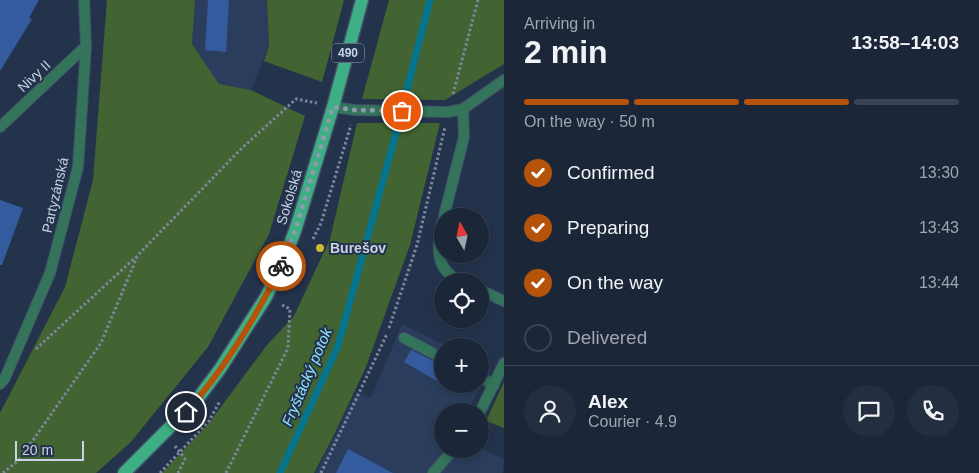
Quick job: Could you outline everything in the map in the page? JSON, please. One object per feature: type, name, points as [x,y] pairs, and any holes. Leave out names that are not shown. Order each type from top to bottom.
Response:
[{"type":"main road","name":"Sokolská","points":[[124,473],[196,401],[220,369],[266,297],[295,231],[333,107],[362,0]]},
{"type":"street","name":"Partyzánská","points":[[0,384],[5,378],[50,273],[78,167],[86,46],[84,0]]},
{"type":"street","name":"Nivy II","points":[[0,127],[86,46]]},
{"type":"street","points":[[333,107],[363,111],[445,112],[463,109],[504,80]]},
{"type":"street","points":[[446,208],[464,137],[463,109]]},
{"type":"street","points":[[442,263],[450,273]]},
{"type":"street","points":[[489,294],[504,301]]},
{"type":"street","points":[[404,338],[434,354]]},
{"type":"street","points":[[485,403],[504,363]]},
{"type":"street","points":[[489,382],[494,385]]},
{"type":"street","points":[[433,473],[446,458]]},
{"type":"path","points":[[321,473],[388,332],[417,244],[445,112],[478,0]]},
{"type":"path","points":[[33,352],[137,256],[240,149],[296,99],[333,107]]},
{"type":"path","points":[[3,473],[19,460],[102,343],[137,256]]},
{"type":"path","points":[[226,473],[288,348],[290,309],[266,297]]},
{"type":"path","points":[[166,433],[185,459],[178,473]]},
{"type":"shaded area","points":[[195,0],[267,0],[269,46],[251,90],[219,84],[192,44]]},
{"type":"shaded area","points":[[402,324],[434,340],[434,393],[477,393],[471,403],[434,403],[434,458],[489,458],[489,452],[504,459],[502,473],[316,473],[357,392],[371,398]]},
{"type":"green space","points":[[107,0],[195,0],[192,44],[219,84],[251,90],[305,116],[269,234],[208,347],[130,443],[96,473],[0,473],[0,413],[65,287],[93,180]]},
{"type":"green space","points":[[267,0],[344,0],[322,82],[264,61],[269,46]]},
{"type":"green space","points":[[389,0],[504,0],[504,64],[445,100],[362,99]]},
{"type":"green space","points":[[357,123],[440,123],[410,245],[366,367],[314,473],[162,473],[209,423],[267,345],[294,316],[330,239]]},
{"type":"green space","points":[[504,382],[504,428],[489,422],[489,414]]},
{"type":"building","points":[[0,0],[39,0],[29,18],[32,19],[0,71]]},
{"type":"building","points":[[208,0],[229,0],[226,52],[205,50]]},
{"type":"building","points":[[0,200],[23,208],[2,265],[0,265]]},
{"type":"building","points":[[411,350],[434,361],[434,379],[404,362]]},
{"type":"building","points":[[348,449],[393,473],[336,473]]},
{"type":"waterway","name":"Fryštácký potok","points":[[280,473],[338,346],[430,0]]},
{"type":"way so far","points":[[281,266],[295,231],[333,107],[355,110],[402,111]]},
{"type":"place","name":"Burešov","points":[[320,248]]},
{"type":"route","points":[[186,412],[220,369],[266,297],[281,266]]}]
